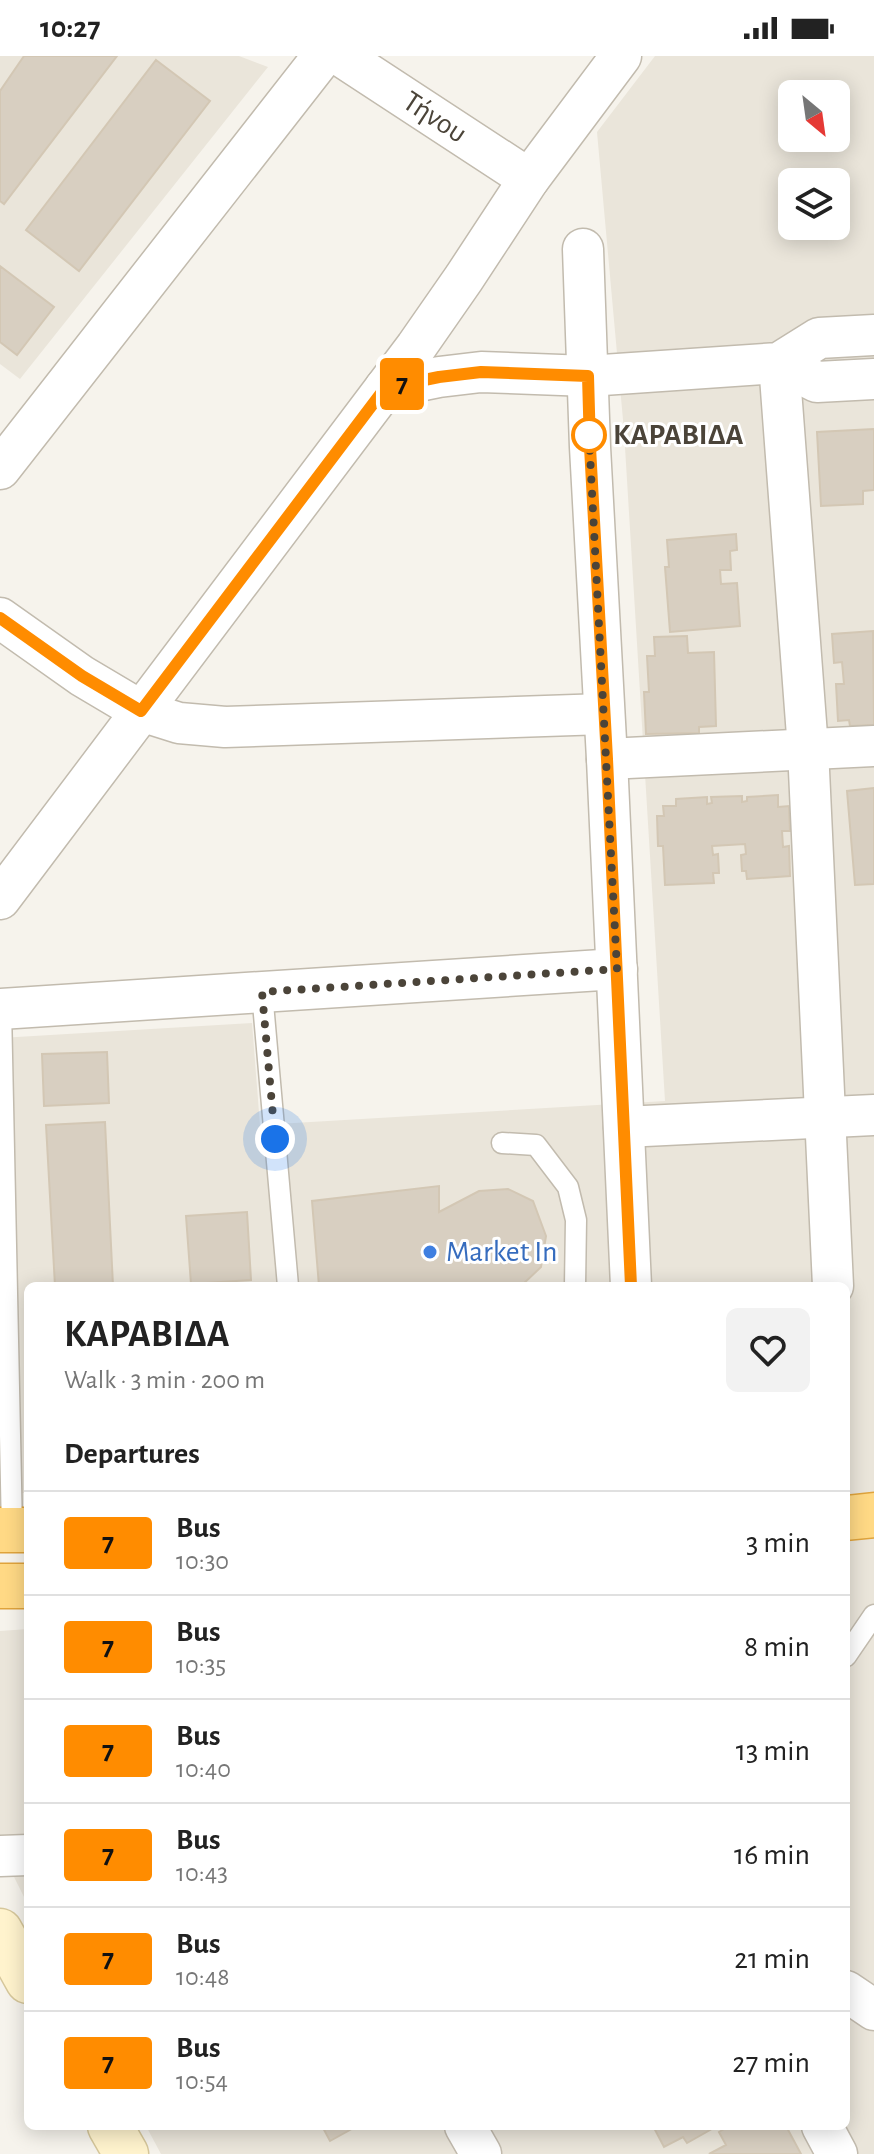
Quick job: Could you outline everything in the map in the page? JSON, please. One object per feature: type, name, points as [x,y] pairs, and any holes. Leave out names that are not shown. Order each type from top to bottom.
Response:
[{"type":"highway","points":[[850,1518],[874,1515]]},
{"type":"highway","points":[[0,1586],[24,1586]]},
{"type":"main road","points":[[850,1522],[874,1538]]},
{"type":"main road","points":[[0,1931],[24,1974]]},
{"type":"main road","points":[[112,2130],[126,2154]]},
{"type":"street","points":[[0,469],[323,56]]},
{"type":"street","name":"Τήνου","points":[[341,56],[529,179]]},
{"type":"street","points":[[0,899],[385,388],[464,278],[529,179],[621,56]]},
{"type":"street","points":[[583,249],[631,1282]]},
{"type":"street","points":[[385,388],[481,372],[588,376],[779,363],[819,338],[874,335]]},
{"type":"street","points":[[779,363],[817,382],[874,379]]},
{"type":"street","points":[[779,363],[808,749],[833,1282]]},
{"type":"street","points":[[0,618],[82,676],[141,711],[179,723],[225,727],[604,714]]},
{"type":"street","points":[[607,759],[874,746]]},
{"type":"street","points":[[0,1009],[617,969]]},
{"type":"street","points":[[624,1127],[874,1115]]},
{"type":"street","points":[[0,1856],[24,1855]]},
{"type":"street","points":[[850,1994],[874,2010]]},
{"type":"street","points":[[467,2130],[481,2154]]},
{"type":"street","points":[[824,2130],[837,2154]]},
{"type":"lane","points":[[262,992],[288,1282]]},
{"type":"lane","points":[[0,1009],[13,1530]]},
{"type":"lane","points":[[502,1143],[536,1145],[568,1187],[576,1220],[575,1282]]},
{"type":"lane","points":[[850,1650],[874,1615]]},
{"type":"shaded area","points":[[0,56],[239,56],[268,67],[20,379],[0,364]]},
{"type":"shaded area","points":[[655,56],[874,56],[874,2154],[161,2154],[148,2130],[850,2130],[850,1282],[24,1282],[24,1493],[0,1492],[0,1038],[252,1023],[260,1125],[665,1101],[624,431],[597,132]]},
{"type":"shaded area","points":[[24,1629],[24,1897],[0,1849],[0,1631]]},
{"type":"building","points":[[24,56],[117,56],[4,204],[0,201],[0,91]]},
{"type":"building","points":[[156,60],[210,101],[79,271],[26,230]]},
{"type":"building","points":[[0,266],[54,307],[17,355],[0,342]]},
{"type":"building","points":[[874,429],[874,490],[863,491],[863,504],[821,506],[817,432]]},
{"type":"building","points":[[736,534],[737,550],[730,551],[731,570],[720,570],[721,584],[737,583],[740,626],[670,632],[665,567],[669,567],[667,540]]},
{"type":"building","points":[[873,631],[874,725],[850,726],[849,720],[838,721],[836,684],[844,684],[842,662],[834,663],[832,634]]},
{"type":"building","points":[[687,636],[688,653],[714,652],[716,726],[699,727],[699,733],[646,734],[644,692],[649,692],[647,656],[655,656],[654,637]]},
{"type":"building","points":[[874,788],[874,884],[855,885],[847,791]]},
{"type":"building","points":[[778,795],[778,807],[789,806],[790,831],[782,831],[783,847],[789,846],[790,876],[747,879],[746,871],[742,871],[741,855],[746,854],[745,844],[712,846],[713,855],[718,854],[719,873],[713,873],[714,883],[665,885],[663,846],[658,846],[657,816],[664,816],[663,806],[676,806],[676,799],[707,797],[707,804],[712,803],[711,797],[742,796],[742,802],[747,801],[747,797]]},
{"type":"building","points":[[107,1052],[109,1103],[44,1106],[42,1054]]},
{"type":"building","points":[[105,1122],[113,1282],[55,1282],[46,1125]]},
{"type":"building","name":"Market In","points":[[439,1186],[439,1212],[479,1191],[508,1189],[533,1201],[546,1236],[541,1267],[525,1282],[319,1282],[312,1201]]},
{"type":"building","points":[[247,1212],[251,1280],[191,1282],[186,1216]]},
{"type":"building","points":[[324,2130],[350,2130],[330,2141]]},
{"type":"building","points":[[655,2130],[710,2130],[687,2143],[683,2137],[664,2147]]},
{"type":"building","points":[[788,2130],[801,2154],[709,2154],[726,2145],[719,2132]]},
{"type":"bus line","name":"7","points":[[0,618],[82,676],[141,711],[385,388],[481,372],[588,376],[631,1282]]},
{"type":"place","name":"ΚΑΡΑΒΙΔΑ","points":[[589,435]]},
{"type":"place","name":"Market In","points":[[430,1252]]},
{"type":"route","points":[[275,1139],[262,992],[617,969],[589,435]]}]
